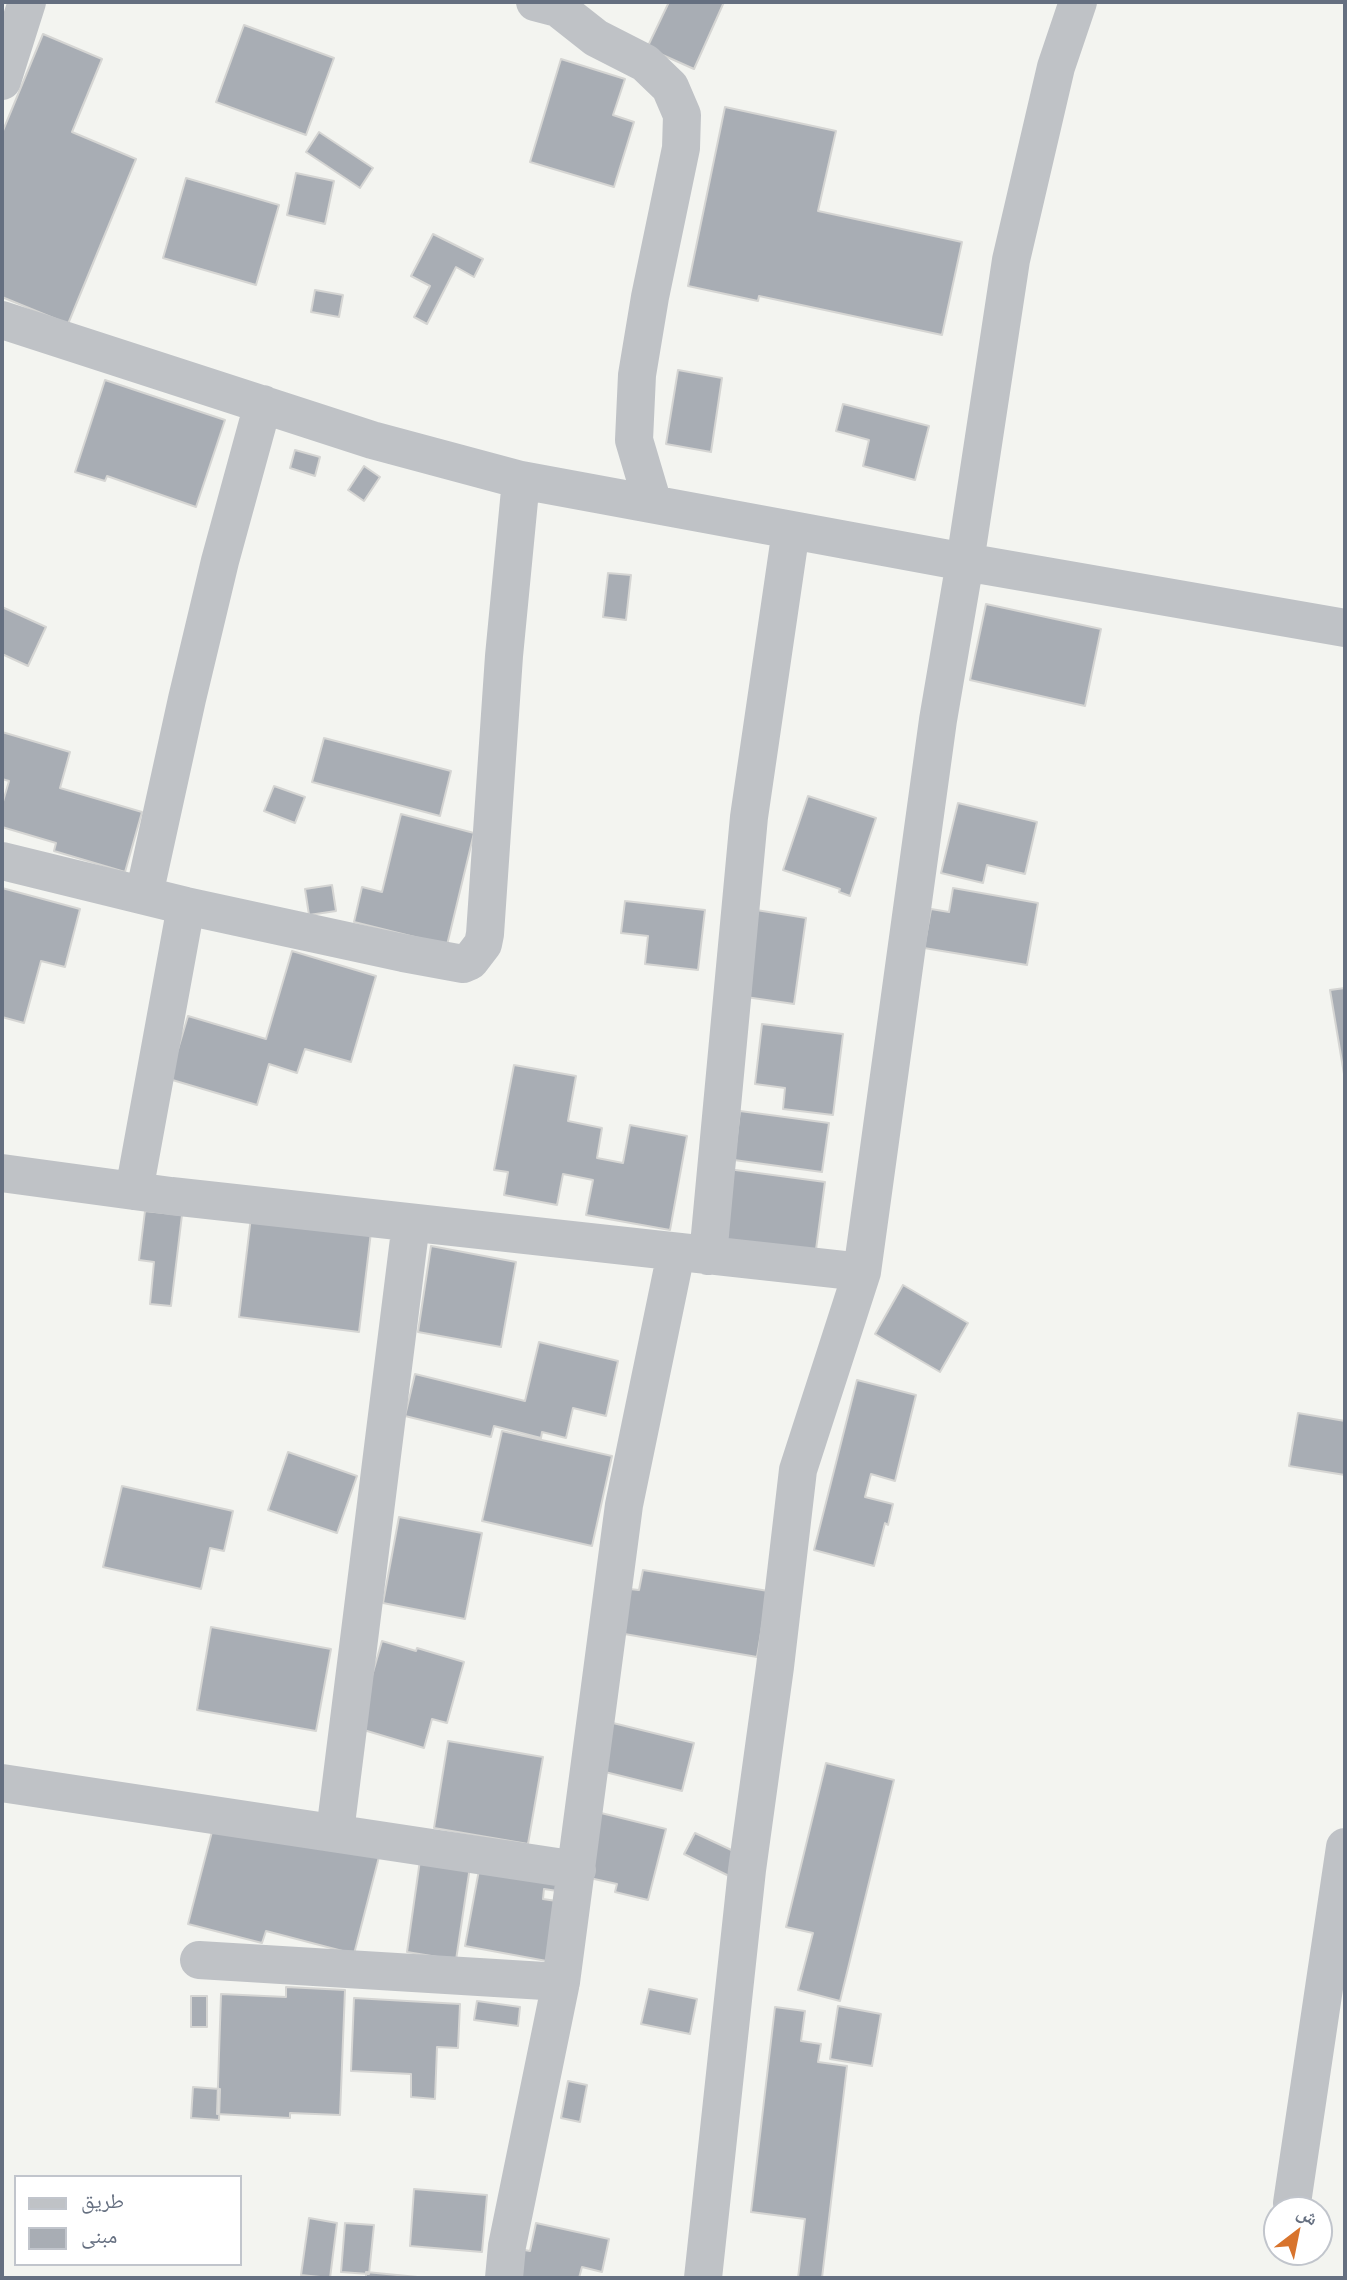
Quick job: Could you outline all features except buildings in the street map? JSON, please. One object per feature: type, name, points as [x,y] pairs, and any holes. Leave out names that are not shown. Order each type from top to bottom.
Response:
[{"type":"street","points":[[2,81],[27,2]]},
{"type":"street","points":[[535,2],[558,8],[596,38],[646,64],[670,88],[682,115],[681,148],[637,375],[634,440],[653,504]]},
{"type":"street","points":[[703,2278],[747,1870],[775,1667],[798,1470],[862,1272],[938,720],[1011,260],[1056,67],[1078,2]]},
{"type":"street","points":[[2,320],[372,440],[521,480],[965,562],[1345,628]]},
{"type":"street","points":[[144,895],[220,561],[263,404]]},
{"type":"street","points":[[2,861],[186,906],[439,960],[463,964],[470,961],[483,944],[485,934],[504,656],[521,480]]},
{"type":"street","points":[[504,2278],[507,2246],[561,1982],[624,1505],[692,1255],[734,959],[749,817],[791,530]]},
{"type":"street","points":[[134,1191],[186,906]]},
{"type":"street","points":[[2,1173],[411,1223],[862,1272]]},
{"type":"street","points":[[335,1832],[411,1223]]},
{"type":"street","points":[[2,1783],[577,1870]]},
{"type":"street","points":[[1294,2196],[1330,2051],[1345,1847]]},
{"type":"street","points":[[199,1960],[561,1982]]}]
